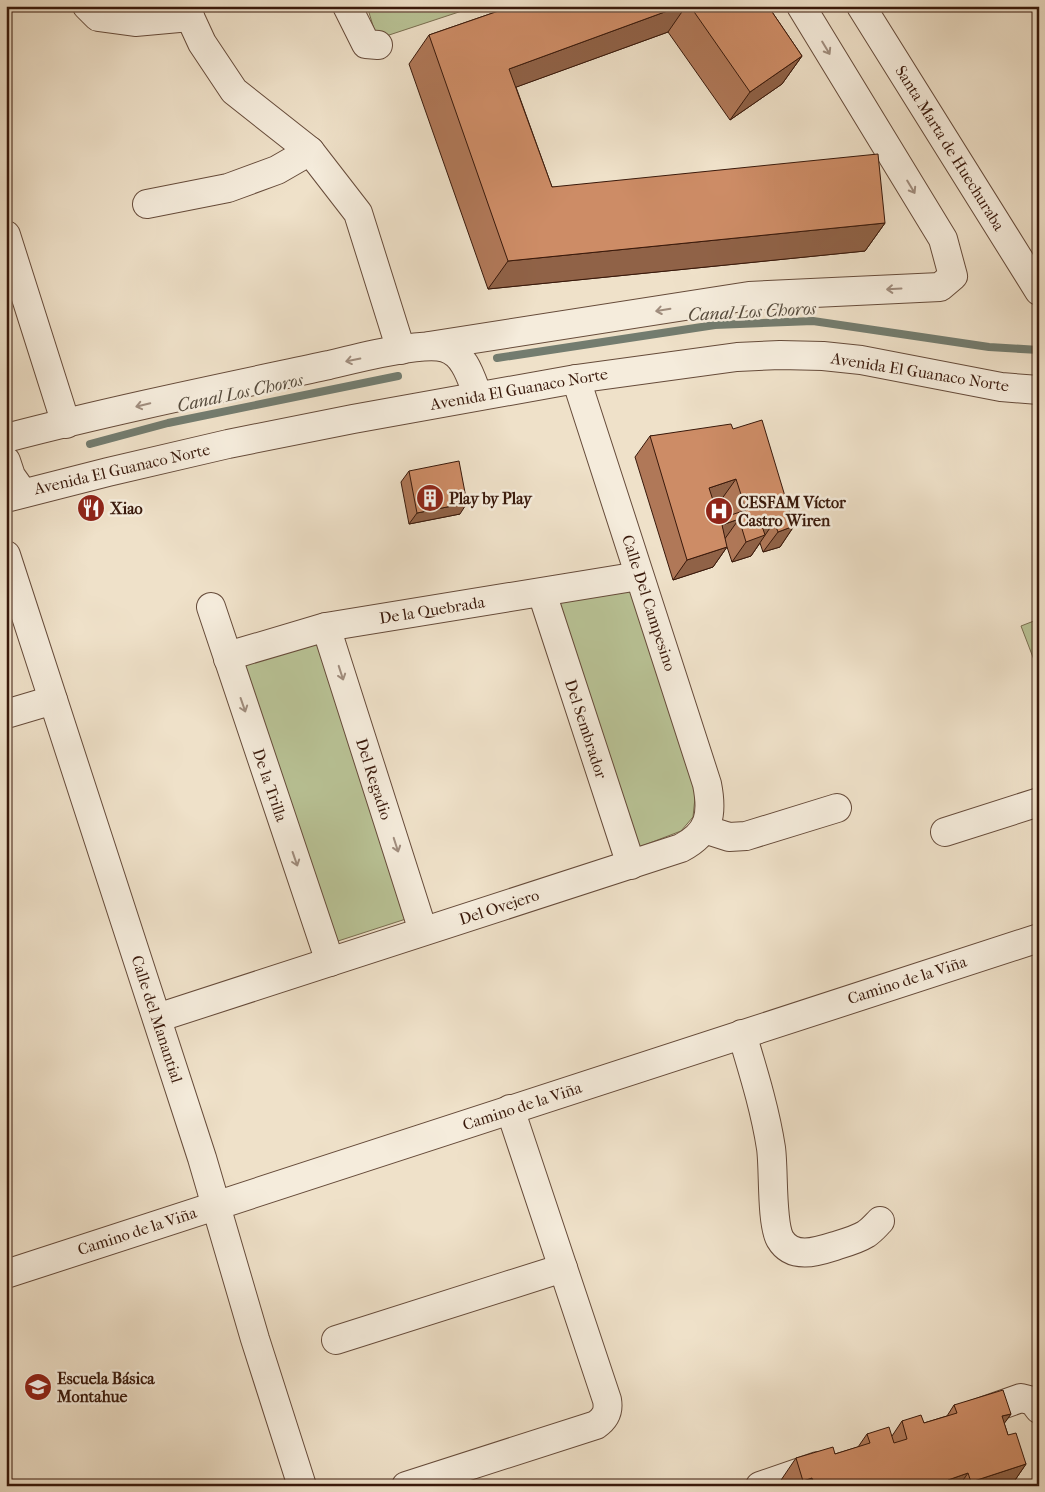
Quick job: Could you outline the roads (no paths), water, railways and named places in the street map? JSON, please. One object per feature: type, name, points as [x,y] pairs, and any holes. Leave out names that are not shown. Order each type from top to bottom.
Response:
[{"type":"street","points":[[87,6],[98,17],[135,22],[189,12],[202,43],[234,91],[310,151],[358,213],[401,350]]},
{"type":"street","points":[[347,6],[366,44],[378,45]]},
{"type":"street","points":[[14,495],[7,446],[66,424],[186,395],[401,350],[749,296],[940,287],[953,276],[943,239],[801,6]]},
{"type":"street","name":"Santa Marta de Huechuraba","points":[[861,6],[1039,291]]},
{"type":"street","points":[[147,204],[228,188],[278,170],[310,151]]},
{"type":"street","points":[[6,234],[66,424]]},
{"type":"street","points":[[429,346],[447,348],[462,359],[478,396]]},
{"type":"street","name":"Avenida El Guanaco Norte","points":[[14,495],[228,444],[353,418],[576,379],[728,358],[780,355],[823,356],[861,360],[1001,387],[1039,390]]},
{"type":"street","name":"Calle Del Campesino","points":[[576,379],[707,784],[710,809],[704,829]]},
{"type":"street","name":"Calle del Manantial","points":[[6,555],[157,1018],[302,1486]]},
{"type":"street","name":"De la Quebrada","points":[[228,658],[238,653],[326,627],[640,576]]},
{"type":"street","name":"Del Sembrador","points":[[542,593],[630,865]]},
{"type":"street","name":"De la Trilla","points":[[211,607],[330,962]]},
{"type":"street","name":"Del Regadio","points":[[326,627],[423,931]]},
{"type":"street","points":[[6,714],[53,700]]},
{"type":"street","points":[[704,829],[722,836],[738,837],[754,834],[837,808]]},
{"type":"street","points":[[945,832],[1038,808]]},
{"type":"street","name":"Del Ovejero","points":[[157,1018],[681,848],[698,837],[704,829]]},
{"type":"street","name":"Camino de la Viña","points":[[6,1274],[1039,938]]},
{"type":"street","points":[[742,1034],[760,1094],[771,1149],[776,1223],[780,1239],[794,1251],[813,1253],[858,1238],[866,1234],[880,1221]]},
{"type":"street","points":[[406,1486],[596,1424],[607,1414],[607,1400],[510,1110]]},
{"type":"street","points":[[336,1340],[563,1268]]},
{"type":"street","points":[[953,1422],[1021,1398],[1033,1401],[1039,1409]]},
{"type":"street","points":[[760,1486],[842,1457]]},
{"type":"waterway","name":"Canal Los Choros","points":[[497,358],[715,325],[813,321],[989,347],[1039,350]]},
{"type":"waterway","name":"Canal Los Choros","points":[[90,444],[168,423],[398,376]]},
{"type":"place","name":"Play by Play","points":[[430,498]]},
{"type":"place","name":"Xiao","points":[[91,508]]},
{"type":"place","name":"CESFAM Víctor Castro Wiren","points":[[719,511]]},
{"type":"place","name":"Escuela Básica Montahue","points":[[38,1387]]}]
